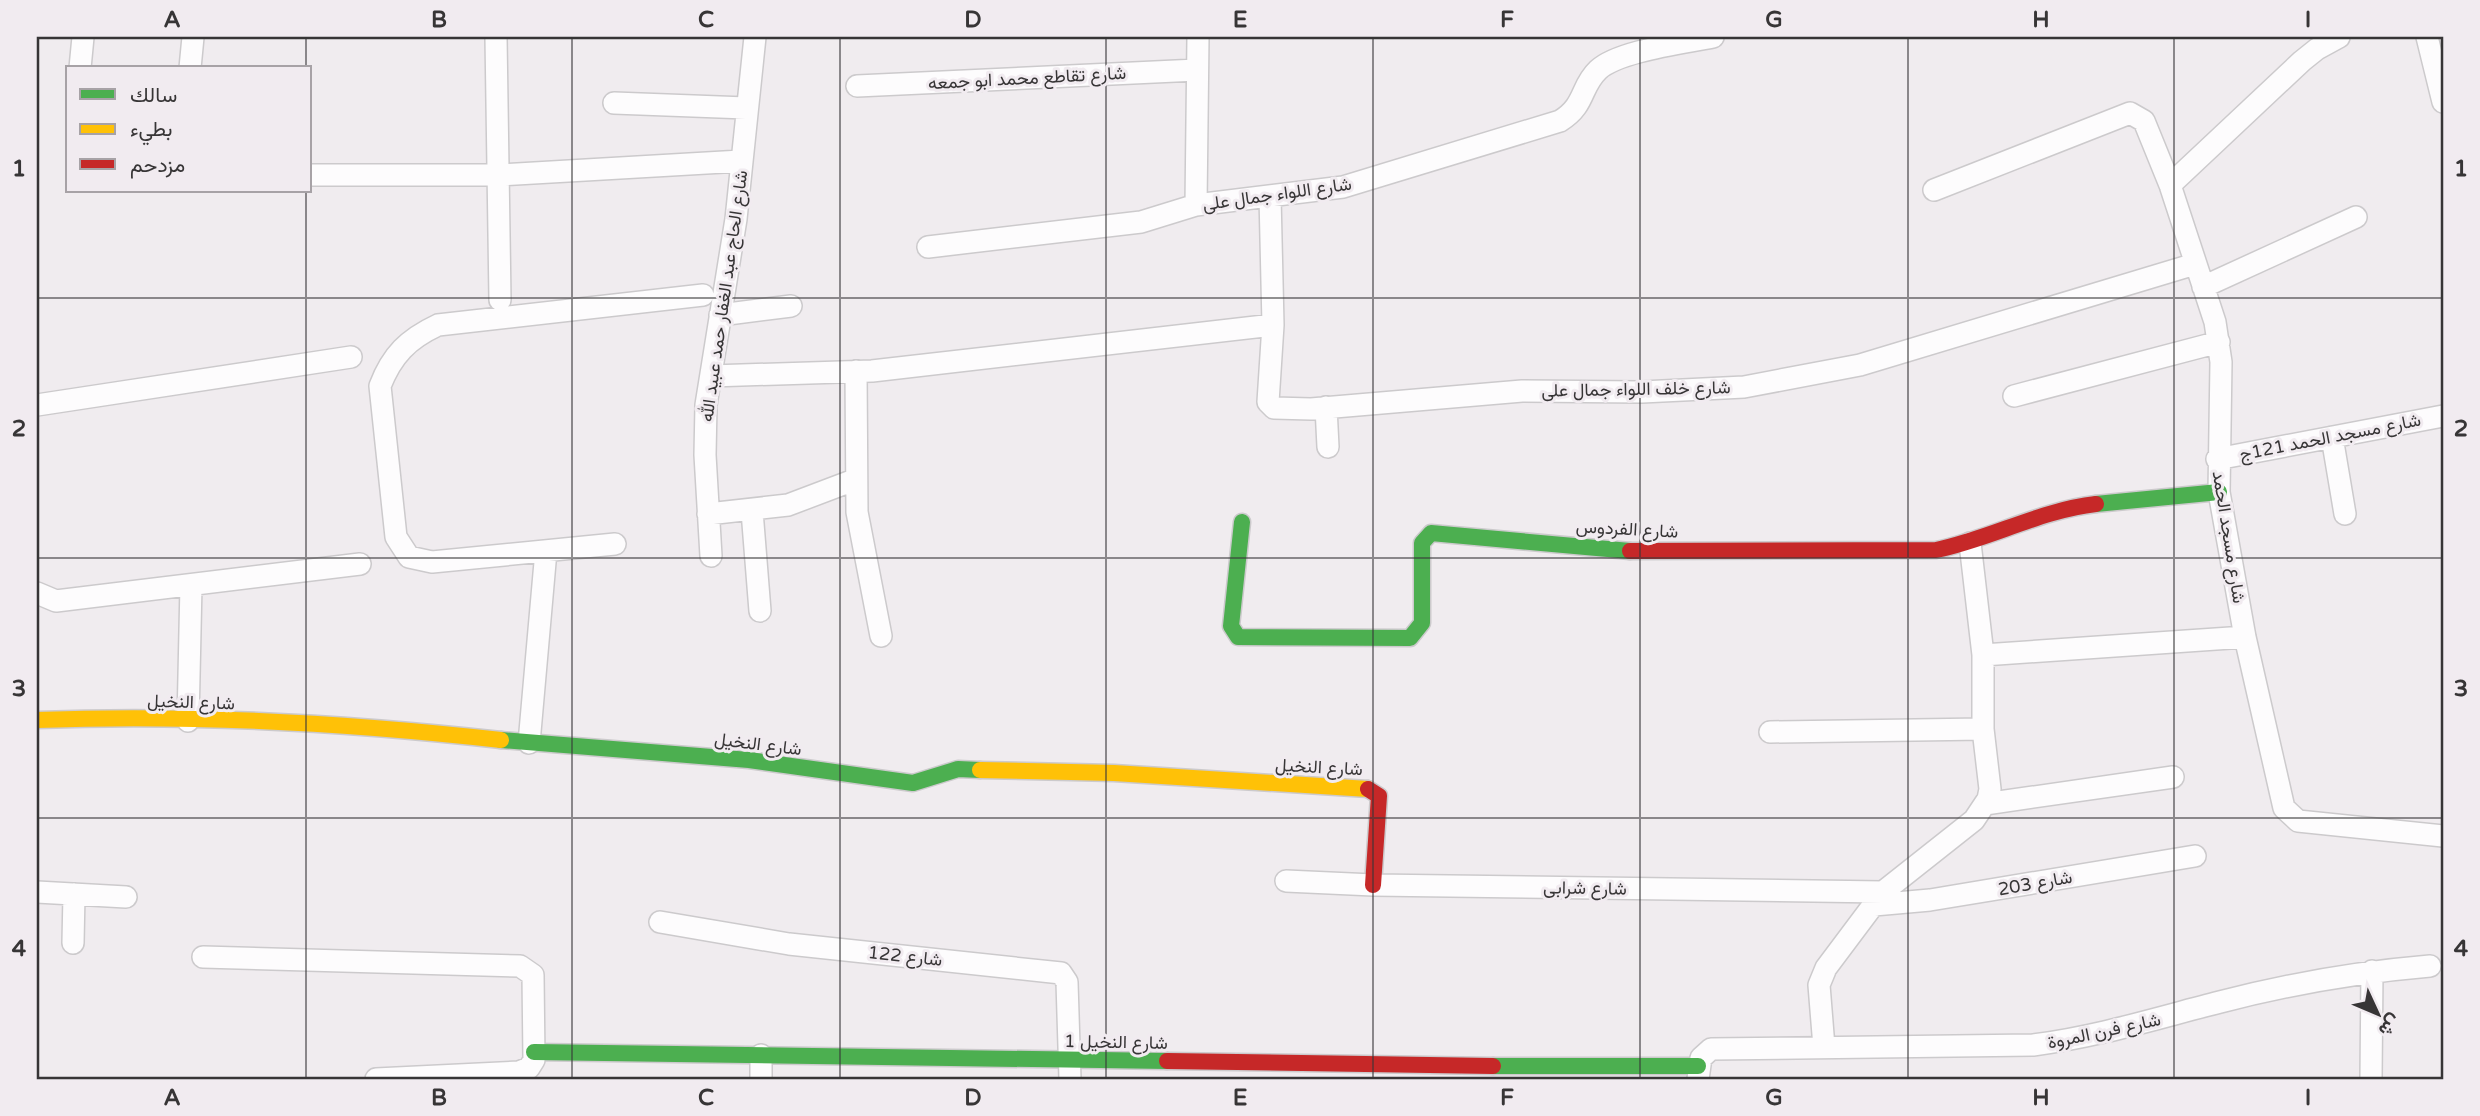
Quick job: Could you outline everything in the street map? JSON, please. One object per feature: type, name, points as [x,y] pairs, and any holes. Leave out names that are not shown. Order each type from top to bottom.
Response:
[{"type":"street","points":[[80,66],[83,37]]},
{"type":"street","points":[[190,66],[193,37]]},
{"type":"street","points":[[496,37],[500,300]]},
{"type":"street","name":"شارع الحاج عبد الغفار حمد عبيد الله","points":[[711,556],[705,442],[711,376],[736,219],[755,37]]},
{"type":"street","points":[[1196,205],[1198,37]]},
{"type":"street","name":"شارع اللواء جمال على","points":[[928,247],[1141,222],[1196,205],[1343,187],[1560,121],[1581,103],[1591,78],[1607,62],[1713,37]]},
{"type":"street","points":[[2171,185],[2317,48],[2339,37]]},
{"type":"street","points":[[2427,37],[2443,102]]},
{"type":"street","name":"شارع تقاطع محمد ابو جمعه","points":[[857,86],[1197,70]]},
{"type":"street","points":[[614,103],[746,108]]},
{"type":"street","name":"شارع مسجد الحمد","points":[[1934,190],[2130,113],[2144,121],[2171,185],[2219,342],[2219,492],[2245,637],[2284,808],[2298,821],[2443,836]]},
{"type":"street","points":[[312,175],[500,175],[741,161]]},
{"type":"street","name":"شارع خلف اللواء جمال على","points":[[1270,197],[1273,325],[1270,405],[1277,409],[1522,391],[1642,392],[1744,387],[1860,365],[2196,264]]},
{"type":"street","points":[[2203,287],[2356,217]]},
{"type":"street","points":[[615,544],[432,562],[409,556],[396,537],[380,386],[388,366],[410,341],[438,326],[703,295]]},
{"type":"street","points":[[720,315],[791,306]]},
{"type":"street","points":[[711,376],[856,371],[1273,325]]},
{"type":"street","points":[[2014,396],[2219,342]]},
{"type":"street","points":[[37,405],[351,357]]},
{"type":"street","points":[[856,371],[857,512],[881,636]]},
{"type":"street","points":[[1326,407],[1328,447]]},
{"type":"street","name":"شارع مسجد الحمد 121ج","points":[[2217,459],[2443,416]]},
{"type":"street","points":[[2332,437],[2345,514]]},
{"type":"street","points":[[708,514],[788,505],[855,480]]},
{"type":"street","name":"شارع الفردوس","points":[[1242,522],[1231,626],[1235,634],[1247,638],[1410,638],[1420,629],[1423,617],[1422,543],[1425,536],[1435,532],[1639,552],[1923,551],[1970,543],[2069,507],[2219,492]]},
{"type":"street","points":[[752,511],[760,611]]},
{"type":"street","points":[[1824,1047],[1819,995],[1821,976],[1879,898],[1974,820],[1985,804],[1990,789],[1983,729],[1983,655],[1970,543]]},
{"type":"street","points":[[529,743],[545,551]]},
{"type":"street","points":[[37,593],[56,601],[360,565]]},
{"type":"street","points":[[188,721],[191,585]]},
{"type":"street","points":[[1983,655],[2245,637]]},
{"type":"street","name":"شارع النخيل","points":[[37,720],[372,726],[529,743],[749,760],[913,783],[958,769],[1114,773],[1364,788],[1374,790],[1379,796],[1373,885]]},
{"type":"street","points":[[1770,732],[1983,729]]},
{"type":"street","points":[[1985,804],[2173,777]]},
{"type":"street","name":"شارع 203","points":[[1879,898],[1930,900],[2195,856]]},
{"type":"street","name":"شارع شرابى","points":[[1286,881],[1879,898]]},
{"type":"street","points":[[37,892],[126,897]]},
{"type":"street","points":[[73,943],[74,894]]},
{"type":"street","name":"شارع 122","points":[[660,922],[789,944],[1061,973],[1067,982],[1070,1070]]},
{"type":"street","points":[[203,957],[520,966],[530,970],[535,980],[532,1065],[519,1072],[376,1079]]},
{"type":"street","name":"شارع فرن المروة","points":[[1698,1073],[1704,1053],[1711,1049],[2033,1045],[2085,1039],[2221,1002],[2372,971],[2430,966]]},
{"type":"street","points":[[2371,1079],[2372,971]]},
{"type":"street","name":"شارع النخيل 1","points":[[534,1052],[761,1055],[1070,1070],[1574,1068],[1698,1073]]},
{"type":"street","points":[[761,1055],[761,1079]]},
{"type":"traffic: fast","points":[[2096,504],[2219,492]]},
{"type":"traffic: fast","points":[[1242,522],[1231,626],[1238,637],[1410,638],[1422,623],[1422,543],[1431,533],[1630,551]]},
{"type":"traffic: fast","points":[[501,740],[749,760],[913,783],[958,769],[980,770]]},
{"type":"traffic: fast","points":[[534,1052],[1167,1061]]},
{"type":"traffic: fast","points":[[1493,1066],[1698,1066]]},
{"type":"traffic: slow","points":[[37,720],[153,718],[269,721],[501,740]]},
{"type":"traffic: slow","points":[[980,770],[1114,773],[1368,789]]},
{"type":"traffic: jam","points":[[1630,551],[1936,550],[2055,512],[2096,504]]},
{"type":"traffic: jam","points":[[1368,789],[1379,796],[1373,885]]},
{"type":"traffic: jam","points":[[1167,1061],[1493,1066]]}]
